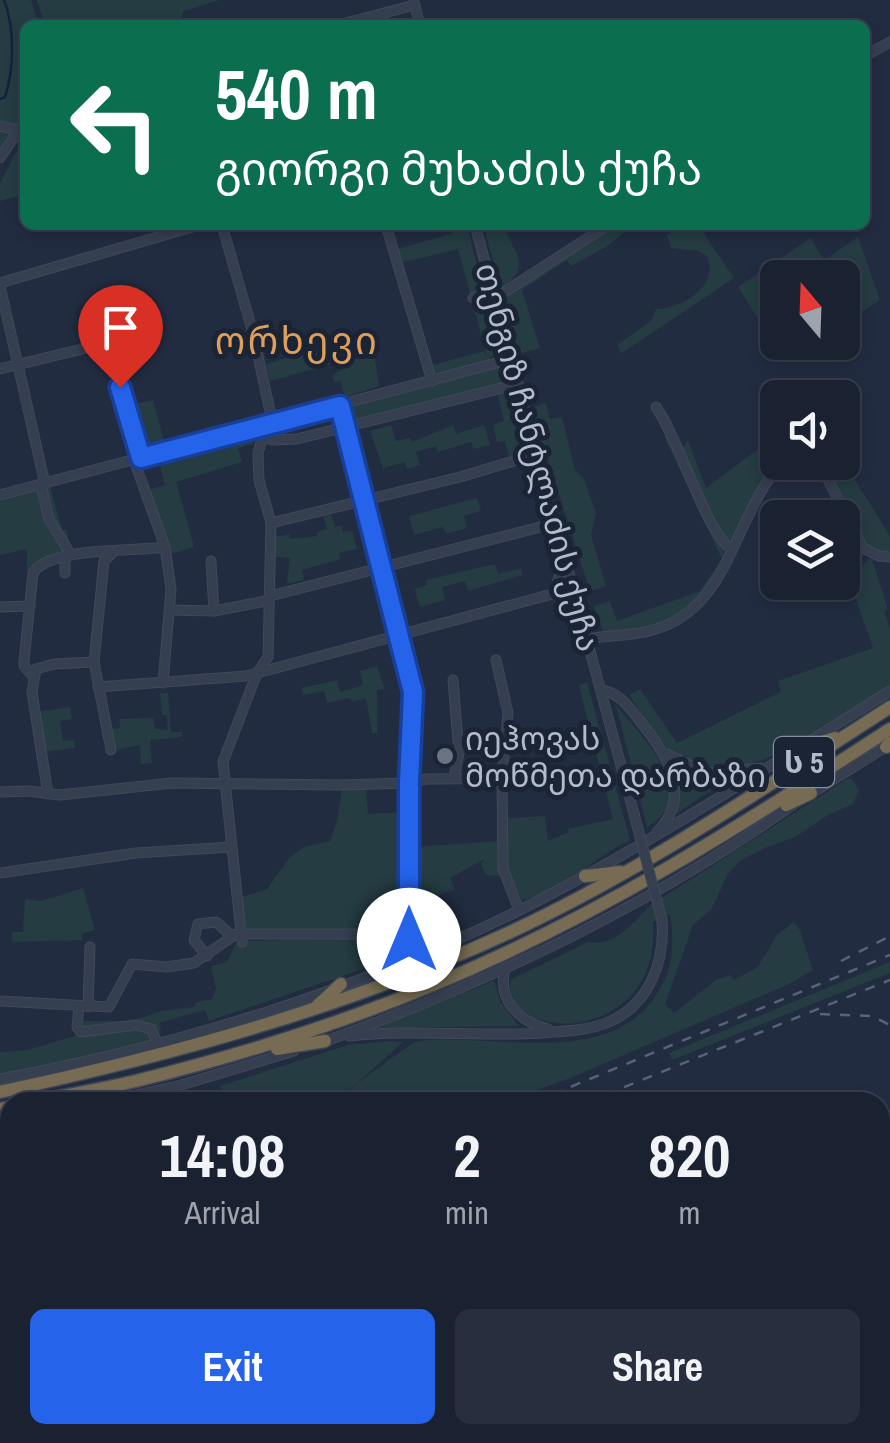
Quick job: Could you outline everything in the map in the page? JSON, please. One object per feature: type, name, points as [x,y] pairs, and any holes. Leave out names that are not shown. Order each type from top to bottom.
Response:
[{"type":"highway","name":"ს 5","points":[[0,1092],[152,1058],[309,1012],[468,951],[627,870],[890,707]]},
{"type":"highway","name":"ს 5","points":[[82,1092],[225,1057],[432,986],[586,914],[734,830],[890,729]]},
{"type":"highway","points":[[797,749],[847,735]]},
{"type":"highway","points":[[734,830],[811,793]]},
{"type":"highway","points":[[585,876],[627,870]]},
{"type":"highway","points":[[309,1012],[342,984]]},
{"type":"highway","points":[[225,1057],[328,1040]]},
{"type":"street","points":[[355,20],[414,3]]},
{"type":"street","points":[[0,158],[20,129]]},
{"type":"street","points":[[65,573],[68,556],[49,519],[0,285],[182,230]]},
{"type":"street","points":[[223,230],[278,422],[274,433],[284,441]]},
{"type":"street","points":[[387,230],[432,382]]},
{"type":"street","name":"თენგიზ ჩანტლაძის ქუჩა","points":[[328,1040],[366,1034],[574,1032],[612,1021],[638,1002],[657,971],[663,940],[662,920],[602,690],[476,230]]},
{"type":"street","points":[[473,298],[494,295],[600,230]]},
{"type":"street","points":[[0,370],[107,343],[171,576],[163,683]]},
{"type":"street","points":[[0,495],[511,359]]},
{"type":"street","points":[[258,460],[266,449],[284,441],[518,384]]},
{"type":"street","points":[[340,406],[414,701],[409,783],[408,934],[412,957]]},
{"type":"street","points":[[656,408],[677,441],[702,503],[731,549]]},
{"type":"street","points":[[242,938],[223,762],[257,673],[268,658],[270,523],[258,460],[263,437],[278,422]]},
{"type":"street","points":[[278,422],[294,428],[284,441]]},
{"type":"street","points":[[244,431],[284,441]]},
{"type":"street","points":[[270,523],[537,454]]},
{"type":"street","points":[[588,639],[655,630],[692,612],[717,581],[769,480]]},
{"type":"street","points":[[828,480],[863,548],[890,558]]},
{"type":"street","points":[[170,610],[214,611],[266,601],[270,596],[556,522]]},
{"type":"street","points":[[34,676],[24,661],[30,606],[37,588],[36,567],[68,556],[165,547]]},
{"type":"street","points":[[111,750],[94,662],[102,571],[107,557],[115,552]]},
{"type":"street","points":[[211,561],[214,611]]},
{"type":"street","points":[[568,566],[558,578],[556,594],[565,607],[580,611]]},
{"type":"street","points":[[98,687],[257,673],[556,594]]},
{"type":"street","points":[[0,607],[30,606]]},
{"type":"street","points":[[496,660],[508,712],[502,778],[502,869],[518,910]]},
{"type":"street","points":[[48,794],[33,702],[34,676],[41,666],[94,662]]},
{"type":"street","points":[[453,680],[458,741],[506,742]]},
{"type":"street","name":"თენგიზ ჩანტლაძის ქუჩა","points":[[602,690],[620,698],[665,752],[686,765],[706,772],[756,770],[777,762]]},
{"type":"street","points":[[0,1079],[108,1057],[253,1015],[412,957],[585,876],[890,691]]},
{"type":"street","points":[[454,778],[462,743]]},
{"type":"street","points":[[144,1092],[240,1068],[328,1040],[506,968],[664,890],[889,744]]},
{"type":"street","points":[[646,842],[664,824],[672,807],[674,775],[665,752]]},
{"type":"street","points":[[0,792],[106,792],[172,783],[224,786],[573,778]]},
{"type":"street","points":[[0,873],[136,853],[231,847]]},
{"type":"street","points":[[207,956],[194,940],[198,924],[216,922],[232,936],[242,938],[408,934]]},
{"type":"street","points":[[0,1001],[108,1007],[132,964],[167,967],[194,963],[232,936]]},
{"type":"street","points":[[90,947],[77,1027],[81,1032],[146,1026],[153,1031],[156,1042]]},
{"type":"street","points":[[506,968],[504,992],[508,1004],[527,1022],[556,1032]]},
{"type":"green space","points":[[0,0],[31,0],[37,20],[20,20],[20,124],[0,150]]},
{"type":"green space","points":[[37,0],[219,0],[184,11],[180,20],[43,20]]},
{"type":"green space","points":[[20,145],[20,195],[0,201],[0,183]]},
{"type":"green space","points":[[451,230],[468,230],[498,349],[486,363],[436,373],[433,365],[483,351],[487,356],[458,249],[401,263],[397,249],[452,234]]},
{"type":"green space","points":[[484,230],[505,230],[518,259],[517,273],[501,288]]},
{"type":"green space","points":[[606,230],[627,230],[606,247],[571,266],[567,260],[522,290],[540,348],[516,355],[503,309],[506,295]]},
{"type":"green space","points":[[674,230],[701,230],[734,278],[622,353],[617,345],[651,321],[656,309],[687,300],[704,286],[708,277],[707,256],[671,248],[667,235]]},
{"type":"green space","points":[[858,237],[880,300],[860,313],[860,260],[824,260]]},
{"type":"green space","points":[[811,238],[824,260],[778,260]]},
{"type":"green space","points":[[760,272],[760,322],[738,287]]},
{"type":"green space","points":[[330,345],[335,363],[270,381],[266,364]]},
{"type":"green space","points":[[373,345],[379,386],[345,397],[340,381],[334,382],[332,376],[342,369],[342,354]]},
{"type":"green space","points":[[496,367],[505,370],[504,382],[349,423],[345,407]]},
{"type":"green space","points":[[497,392],[509,392],[526,449],[510,459],[505,441],[497,442],[493,425],[504,421]]},
{"type":"green space","points":[[153,400],[166,448],[146,453],[141,451],[128,406]]},
{"type":"green space","points":[[546,403],[550,419],[562,417],[575,470],[584,479],[596,513],[591,535],[606,586],[590,591],[531,408]]},
{"type":"green space","points":[[391,425],[396,441],[410,438],[412,442],[453,425],[456,434],[484,425],[490,445],[474,449],[471,442],[438,452],[436,446],[416,452],[420,465],[407,469],[405,462],[383,468],[370,431]]},
{"type":"green space","points":[[667,435],[716,530],[723,561],[701,595],[678,614],[650,625],[603,632],[594,606],[610,601],[617,621],[700,591],[722,559],[664,436]]},
{"type":"green space","points":[[239,437],[252,440],[253,444],[238,448],[242,462],[176,482],[194,547],[171,554],[148,490],[165,485],[158,459]]},
{"type":"green space","points":[[688,440],[706,488],[760,448],[760,480],[767,480],[733,539],[728,540],[702,496],[682,449]]},
{"type":"green space","points":[[832,480],[855,480],[890,536],[890,553],[866,546],[860,534],[860,500],[842,500]]},
{"type":"green space","points":[[50,487],[72,552],[39,562],[27,571],[27,549],[0,555],[0,498]]},
{"type":"green space","points":[[477,498],[481,511],[464,516],[467,528],[446,534],[443,527],[414,535],[409,516]]},
{"type":"green space","points":[[331,514],[335,527],[341,526],[343,532],[352,531],[357,549],[339,553],[340,559],[302,570],[304,580],[287,584],[290,558],[274,557],[275,537],[317,536],[317,532],[327,529],[323,516]]},
{"type":"green space","points":[[872,559],[888,610],[884,611],[890,628],[890,685],[813,735],[751,764],[722,769],[694,766],[670,751],[629,695],[640,689],[677,743],[781,692],[778,681],[873,648],[856,600],[860,600],[860,569]]},
{"type":"green space","points":[[495,564],[498,574],[521,568],[523,575],[468,591],[465,581],[442,587],[445,600],[420,607],[415,589],[427,585],[426,580]]},
{"type":"green space","points":[[377,666],[385,689],[377,690],[377,733],[372,733],[366,698],[327,703],[324,691],[303,695],[302,688],[337,680],[340,692],[363,685],[360,671]]},
{"type":"green space","points":[[587,682],[630,840],[564,882],[522,900],[507,871],[507,818],[545,816],[548,841],[569,832],[568,829],[613,819],[579,685]]},
{"type":"green space","points":[[160,693],[168,693],[171,732],[182,732],[182,737],[150,740],[152,763],[141,764],[140,745],[116,750],[111,729],[120,728],[119,719],[153,718],[155,729],[168,730]]},
{"type":"green space","points":[[616,705],[652,749],[669,782],[670,798],[663,813],[647,827]]},
{"type":"green space","points":[[70,707],[72,719],[60,721],[63,741],[74,740],[75,748],[43,752],[37,712]]},
{"type":"green space","points":[[674,762],[703,776],[732,776],[676,814],[680,785]]},
{"type":"green space","points":[[847,779],[852,779],[859,790],[853,804],[795,837],[740,861],[728,874],[711,910],[693,925],[665,1004],[674,1013],[716,980],[730,975],[734,980],[758,967],[777,935],[794,922],[813,970],[787,985],[532,1092],[346,1092],[419,1041],[574,1041],[604,1034],[630,1022],[652,1001],[664,981],[672,948],[670,914],[653,922],[649,963],[634,993],[610,1012],[583,1022],[555,1023],[531,1016],[515,1001],[510,980],[588,942],[615,937],[651,905]]},
{"type":"green space","points":[[342,787],[366,788],[368,814],[404,812],[404,925],[399,929],[253,932],[246,928],[241,897],[267,889],[290,857],[304,847],[330,841]]},
{"type":"green space","points":[[498,841],[499,876],[486,875],[481,865],[484,859],[450,878],[455,889],[439,895],[437,903],[444,926],[451,925],[454,932],[418,945],[414,939],[413,847]]},
{"type":"green space","points":[[83,888],[95,930],[81,934],[82,940],[12,942],[12,932],[23,932],[25,899],[41,901]]},
{"type":"green space","points":[[400,938],[404,955],[209,1021],[205,1010],[159,1023],[161,1031],[157,1032],[154,1028],[81,1028],[83,1021],[132,1021],[161,1011],[195,1007],[195,1003],[212,999],[216,989],[211,966],[227,962],[240,941]]},
{"type":"green space","points":[[890,962],[890,973],[672,1060],[669,1053]]},
{"type":"green space","points":[[494,981],[501,1003],[519,1026],[376,1028]]},
{"type":"green space","points":[[75,1031],[151,1032],[154,1041],[0,1076],[0,1052],[27,1050],[75,1036]]},
{"type":"green space","points":[[403,1042],[344,1092],[222,1092],[220,1086],[348,1045]]},
{"type":"waterway","points":[[0,99],[5,97],[12,62],[12,35],[4,0]]},
{"type":"railway","points":[[841,961],[890,936]]},
{"type":"railway","points":[[558,1092],[890,955]]},
{"type":"railway","points":[[612,1092],[890,980]]},
{"type":"railway","points":[[820,1014],[872,1016],[890,1025]]},
{"type":"place","name":"იეჰოვას მოწმეთა დარბაზი","points":[[445,756]]},
{"type":"district","name":"ორხევი","points":[[297,340]]},
{"type":"route","points":[[120,387],[141,458],[340,406],[413,692],[409,940]]}]
